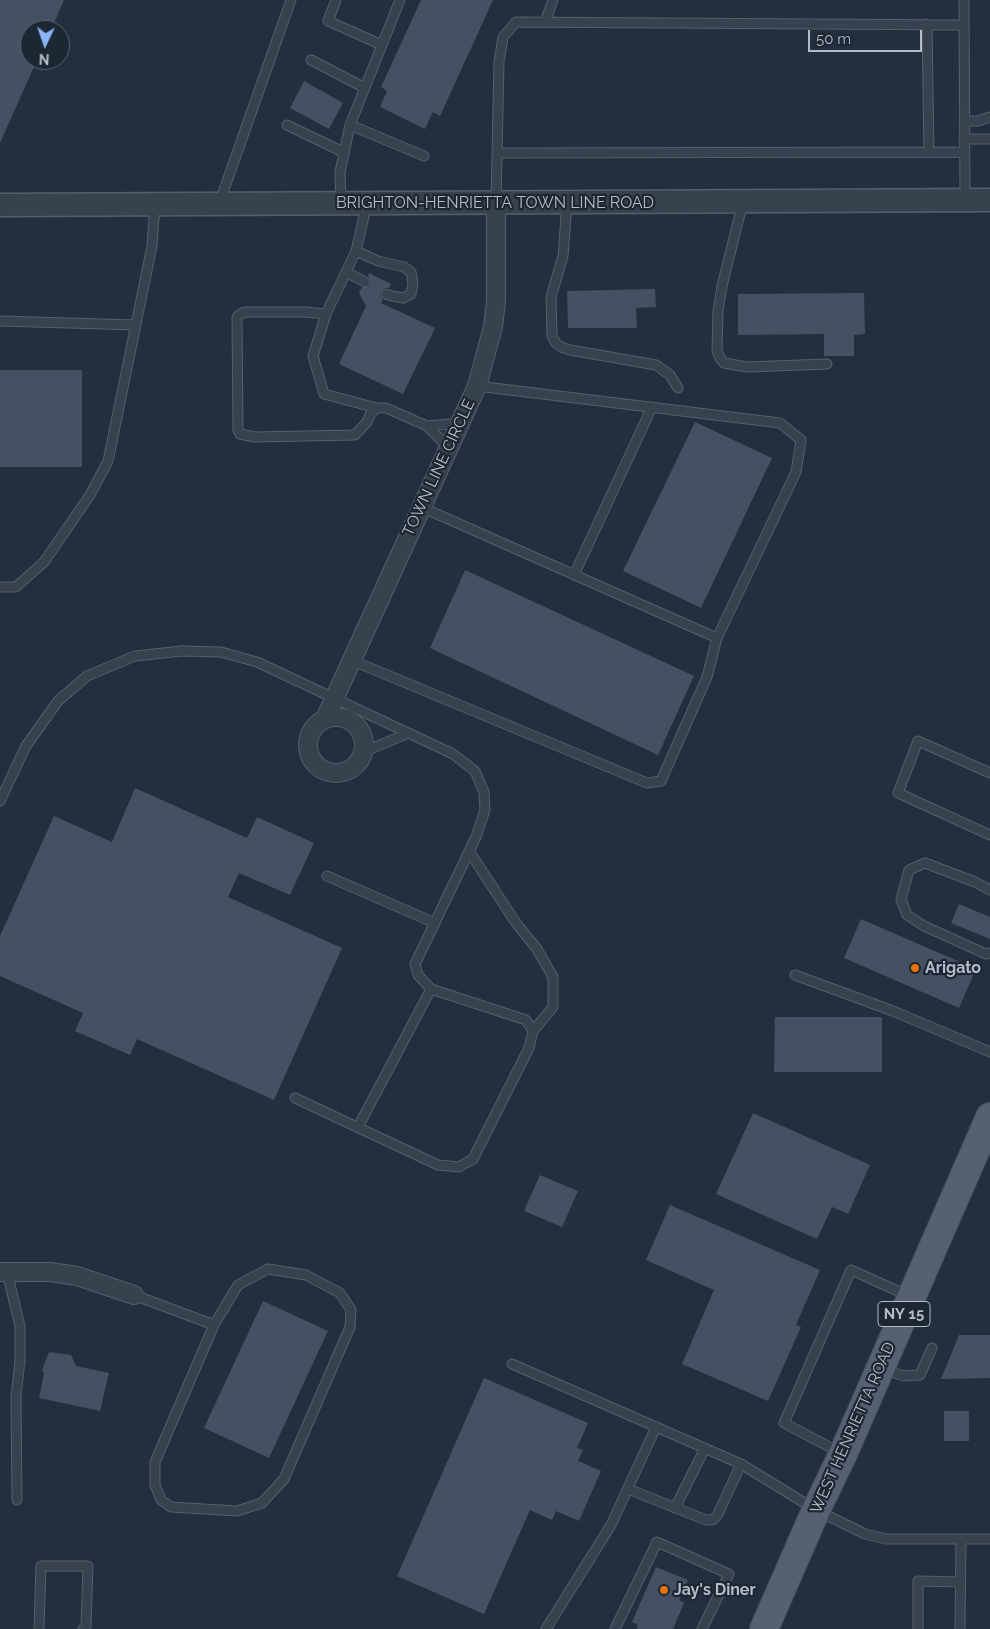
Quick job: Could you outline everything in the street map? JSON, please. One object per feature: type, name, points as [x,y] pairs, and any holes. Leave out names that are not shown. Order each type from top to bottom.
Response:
[{"type":"main road","name":"WEST HENRIETTA ROAD","points":[[764,1629],[990,1118]]},
{"type":"street","name":"BRIGHTON-HENRIETTA TOWN LINE ROAD","points":[[0,205],[990,200]]},
{"type":"street","name":"TOWN LINE CIRCLE","points":[[363,752],[360,760],[354,766],[346,771],[336,773],[318,766],[312,759],[308,741],[311,732],[324,719],[334,698],[477,386],[493,327],[496,301],[496,203]]},
{"type":"street","points":[[324,719],[342,717],[358,726],[364,743],[363,752]]},
{"type":"street","points":[[4,1272],[50,1272],[77,1276],[134,1295]]},
{"type":"lane","points":[[219,204],[290,0]]},
{"type":"lane","points":[[336,0],[328,21],[382,45]]},
{"type":"lane","points":[[341,203],[340,172],[350,125],[400,0]]},
{"type":"lane","points":[[545,22],[554,0]]},
{"type":"lane","points":[[964,0],[965,200]]},
{"type":"lane","points":[[496,203],[499,62],[503,37],[516,22],[964,24]]},
{"type":"lane","points":[[927,24],[929,152]]},
{"type":"lane","points":[[310,60],[365,88]]},
{"type":"lane","points":[[964,121],[978,121],[990,117]]},
{"type":"lane","points":[[287,125],[343,152]]},
{"type":"lane","points":[[350,125],[424,156]]},
{"type":"lane","points":[[964,139],[990,138]]},
{"type":"lane","points":[[497,153],[964,152]]},
{"type":"lane","points":[[743,201],[718,310],[718,351],[720,358],[724,363],[746,367],[827,364]]},
{"type":"lane","points":[[567,202],[563,256],[551,297],[552,336],[556,343],[561,348],[570,350],[656,365],[670,375],[678,388]]},
{"type":"lane","points":[[367,203],[356,251],[326,314],[313,356],[324,394],[395,411],[427,426],[448,448]]},
{"type":"lane","points":[[0,587],[16,587],[44,562],[90,495],[108,461],[152,246],[155,204]]},
{"type":"lane","points":[[356,251],[378,261],[404,267],[411,272],[413,284],[411,294],[403,298],[386,294]]},
{"type":"lane","points":[[346,272],[365,282]]},
{"type":"lane","points":[[326,314],[246,312],[237,317],[238,430],[240,434],[254,437],[355,436],[368,422],[371,413],[377,408]]},
{"type":"lane","points":[[0,321],[136,325]]},
{"type":"lane","points":[[351,660],[647,783],[661,781],[708,677],[717,638],[796,472],[801,440],[780,423],[652,407],[559,398],[477,386]]},
{"type":"lane","points":[[574,575],[652,407]]},
{"type":"lane","points":[[427,426],[460,423]]},
{"type":"lane","points":[[422,507],[717,638]]},
{"type":"lane","points":[[0,801],[26,746],[58,701],[87,676],[135,656],[182,651],[221,652],[257,662],[453,754],[475,771],[484,792],[485,810],[476,837],[415,964],[418,976],[431,989],[526,1020],[533,1031]]},
{"type":"lane","points":[[363,752],[409,733]]},
{"type":"lane","points":[[990,773],[918,742],[898,793],[990,835]]},
{"type":"lane","points":[[295,1098],[438,1165],[459,1167],[473,1159],[529,1048],[533,1031],[553,1007],[552,977],[537,949],[516,924],[469,852]]},
{"type":"lane","points":[[990,890],[975,882],[926,863],[909,870],[901,900],[907,915],[924,926],[986,954],[990,953]]},
{"type":"lane","points":[[327,876],[435,922]]},
{"type":"lane","points":[[795,976],[893,1011],[990,1052]]},
{"type":"lane","points":[[358,1127],[431,989]]},
{"type":"lane","points":[[268,1269],[306,1274],[340,1293],[351,1310],[350,1327],[284,1479],[262,1502],[237,1511],[171,1507],[161,1500],[155,1485],[155,1462],[214,1325],[238,1286],[268,1269]]},
{"type":"lane","points":[[843,1454],[784,1423],[851,1270],[911,1298]]},
{"type":"lane","points":[[4,1272],[20,1326],[20,1360],[16,1397],[17,1500]]},
{"type":"lane","points":[[134,1295],[214,1325]]},
{"type":"lane","points":[[881,1367],[903,1376],[920,1375],[932,1348]]},
{"type":"lane","points":[[512,1364],[741,1464],[816,1510],[865,1534],[879,1537],[990,1539]]},
{"type":"lane","points":[[546,1629],[611,1525],[656,1427]]},
{"type":"lane","points":[[675,1508],[705,1448]]},
{"type":"lane","points":[[628,1489],[706,1520],[712,1520],[717,1516],[741,1464]]},
{"type":"lane","points":[[960,1539],[960,1629]]},
{"type":"lane","points":[[615,1629],[657,1542],[728,1574],[702,1629]]},
{"type":"lane","points":[[39,1629],[41,1566],[88,1566],[86,1626],[83,1629]]},
{"type":"lane","points":[[918,1629],[918,1580],[960,1582]]},
{"type":"building","points":[[0,0],[64,0],[55,20],[20,20],[20,70],[33,70],[0,143]]},
{"type":"building","points":[[421,0],[493,0],[440,116],[433,112],[425,129],[380,107],[387,91],[381,87]]},
{"type":"building","points":[[304,81],[343,103],[329,129],[290,108]]},
{"type":"building","points":[[369,273],[391,284],[389,288],[384,288],[380,292],[383,300],[381,303],[435,328],[403,394],[339,364],[366,306],[359,293],[362,287],[368,287],[371,284],[368,276]]},
{"type":"building","points":[[655,289],[656,307],[636,308],[637,328],[568,328],[567,291]]},
{"type":"building","points":[[864,293],[865,334],[854,335],[854,356],[824,356],[824,334],[738,335],[738,294]]},
{"type":"building","points":[[0,370],[82,370],[82,467],[0,467]]},
{"type":"building","points":[[695,422],[772,458],[701,608],[623,571]]},
{"type":"building","points":[[465,570],[694,676],[658,755],[430,648]]},
{"type":"building","points":[[135,788],[247,838],[257,817],[314,843],[290,895],[239,873],[228,897],[342,948],[274,1100],[137,1039],[130,1055],[75,1031],[83,1013],[0,976],[0,936],[54,816],[112,842]]},
{"type":"building","points":[[959,904],[990,917],[990,939],[951,923]]},
{"type":"building","points":[[861,919],[976,969],[959,1008],[844,958]]},
{"type":"building","points":[[775,1017],[882,1017],[882,1072],[774,1072]]},
{"type":"building","points":[[753,1113],[870,1165],[848,1214],[832,1207],[817,1239],[716,1194]]},
{"type":"building","points":[[540,1175],[578,1191],[562,1227],[524,1211]]},
{"type":"building","points":[[670,1205],[820,1270],[796,1325],[801,1327],[768,1401],[682,1364],[714,1290],[646,1260]]},
{"type":"building","points":[[263,1301],[328,1331],[269,1458],[204,1428]]},
{"type":"building","points":[[959,1335],[990,1335],[990,1378],[941,1379]]},
{"type":"building","points":[[49,1352],[71,1355],[76,1366],[109,1373],[100,1411],[39,1398],[44,1373],[42,1370]]},
{"type":"building","points":[[484,1378],[588,1423],[577,1448],[583,1450],[578,1461],[601,1471],[579,1521],[556,1511],[552,1520],[530,1510],[484,1614],[397,1576]]},
{"type":"building","points":[[944,1411],[969,1411],[969,1441],[944,1441]]},
{"type":"building","name":"Jay's Diner","points":[[656,1567],[688,1580],[679,1600],[684,1603],[673,1629],[637,1629],[638,1625],[632,1622]]},
{"type":"place","name":"Arigato","points":[[915,968]]},
{"type":"place","name":"Jay's Diner","points":[[664,1590]]}]
